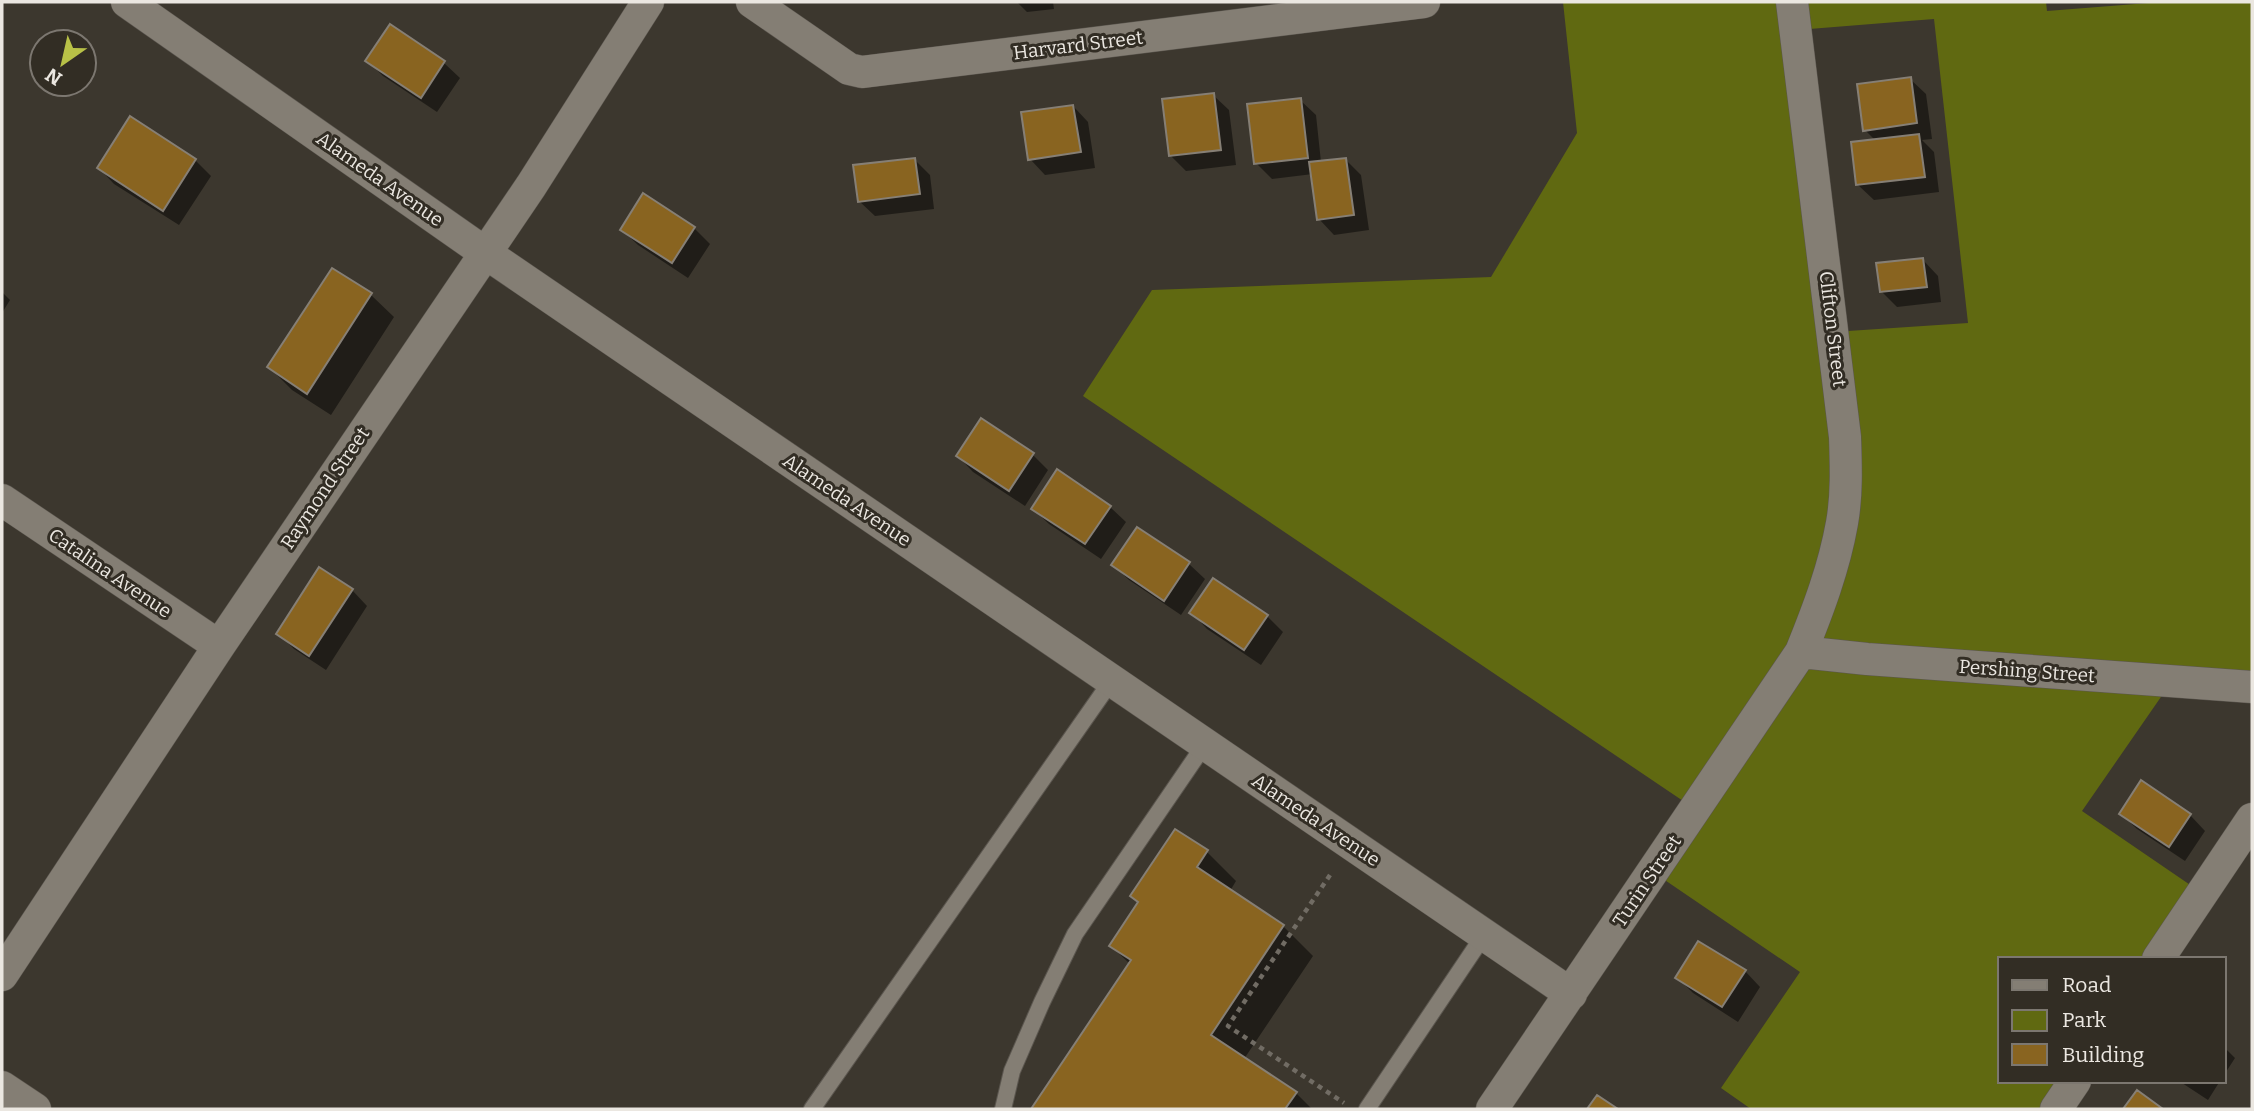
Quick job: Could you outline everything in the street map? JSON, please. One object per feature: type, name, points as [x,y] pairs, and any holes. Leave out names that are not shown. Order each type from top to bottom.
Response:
[{"type":"street","name":"Alameda Avenue","points":[[127,2],[484,252],[1571,994]]},
{"type":"street","name":"Raymond Street","points":[[2,975],[219,646],[531,186],[648,2]]},
{"type":"street","name":"Harvard Street","points":[[752,2],[849,69],[862,72],[1424,2]]},
{"type":"street","name":"Clifton Street","points":[[1792,2],[1840,388],[1846,478],[1842,523],[1822,602],[1801,652]]},
{"type":"street","name":"Catalina Avenue","points":[[2,500],[219,646]]},
{"type":"street","name":"Pershing Street","points":[[1801,652],[2252,687]]},
{"type":"street","name":"Turin Street","points":[[1492,1109],[1801,652]]},
{"type":"street","points":[[2159,957],[2252,819]]},
{"type":"street","points":[[2056,1109],[2074,1083]]},
{"type":"street","points":[[2,1087],[35,1109]]},
{"type":"lane","points":[[812,1109],[1112,680]]},
{"type":"lane","points":[[1003,1109],[1012,1071],[1075,934],[1205,744]]},
{"type":"lane","points":[[1367,1109],[1484,934]]},
{"type":"path","points":[[1330,875],[1228,1026],[1344,1103]]},
{"type":"green space","points":[[1563,2],[2046,2],[2047,11],[2161,2],[2252,2],[2252,687],[2172,681],[2082,811],[2202,893],[2159,957],[1998,957],[1998,1083],[2074,1083],[2056,1109],[1751,1109],[1721,1088],[1800,972],[1653,872],[1695,809],[1083,396],[1152,290],[1491,277],[1577,133]],"holes":[[[1934,19],[1968,323],[1833,332],[1797,30]]]},
{"type":"building","points":[[390,24],[445,61],[421,98],[365,61]]},
{"type":"building","points":[[1911,77],[1917,123],[1863,131],[1857,84]]},
{"type":"building","points":[[1214,93],[1221,150],[1169,156],[1162,99]]},
{"type":"building","points":[[1301,98],[1308,158],[1254,164],[1247,104]]},
{"type":"building","points":[[1073,105],[1081,152],[1028,160],[1021,112]]},
{"type":"building","points":[[130,116],[196,159],[163,211],[97,168]]},
{"type":"building","points":[[1919,134],[1925,177],[1856,185],[1851,142]]},
{"type":"building","points":[[915,158],[920,194],[858,202],[853,165]]},
{"type":"building","points":[[1346,158],[1354,215],[1317,220],[1309,162]]},
{"type":"building","points":[[643,193],[695,227],[672,263],[620,230]]},
{"type":"building","points":[[1923,258],[1927,287],[1880,292],[1876,263]]},
{"type":"building","points":[[332,268],[372,293],[307,394],[267,367]]},
{"type":"building","points":[[981,418],[1034,453],[1009,491],[956,456]]},
{"type":"building","points":[[1057,469],[1111,506],[1085,544],[1031,509]]},
{"type":"building","points":[[1137,527],[1190,562],[1164,601],[1111,565]]},
{"type":"building","points":[[319,567],[353,589],[309,656],[276,634]]},
{"type":"building","points":[[1213,578],[1268,615],[1244,650],[1189,613]]},
{"type":"building","points":[[2141,780],[2191,814],[2169,847],[2119,814]]},
{"type":"building","points":[[1175,829],[1208,850],[1197,867],[1284,925],[1211,1035],[1297,1092],[1285,1109],[1031,1109],[1131,960],[1109,946],[1138,902],[1130,896]]},
{"type":"building","points":[[1698,941],[1746,970],[1722,1007],[1675,978]]},
{"type":"building","points":[[2137,1090],[2163,1109],[2123,1109]]},
{"type":"building","points":[[1597,1095],[1618,1109],[1587,1109]]}]
